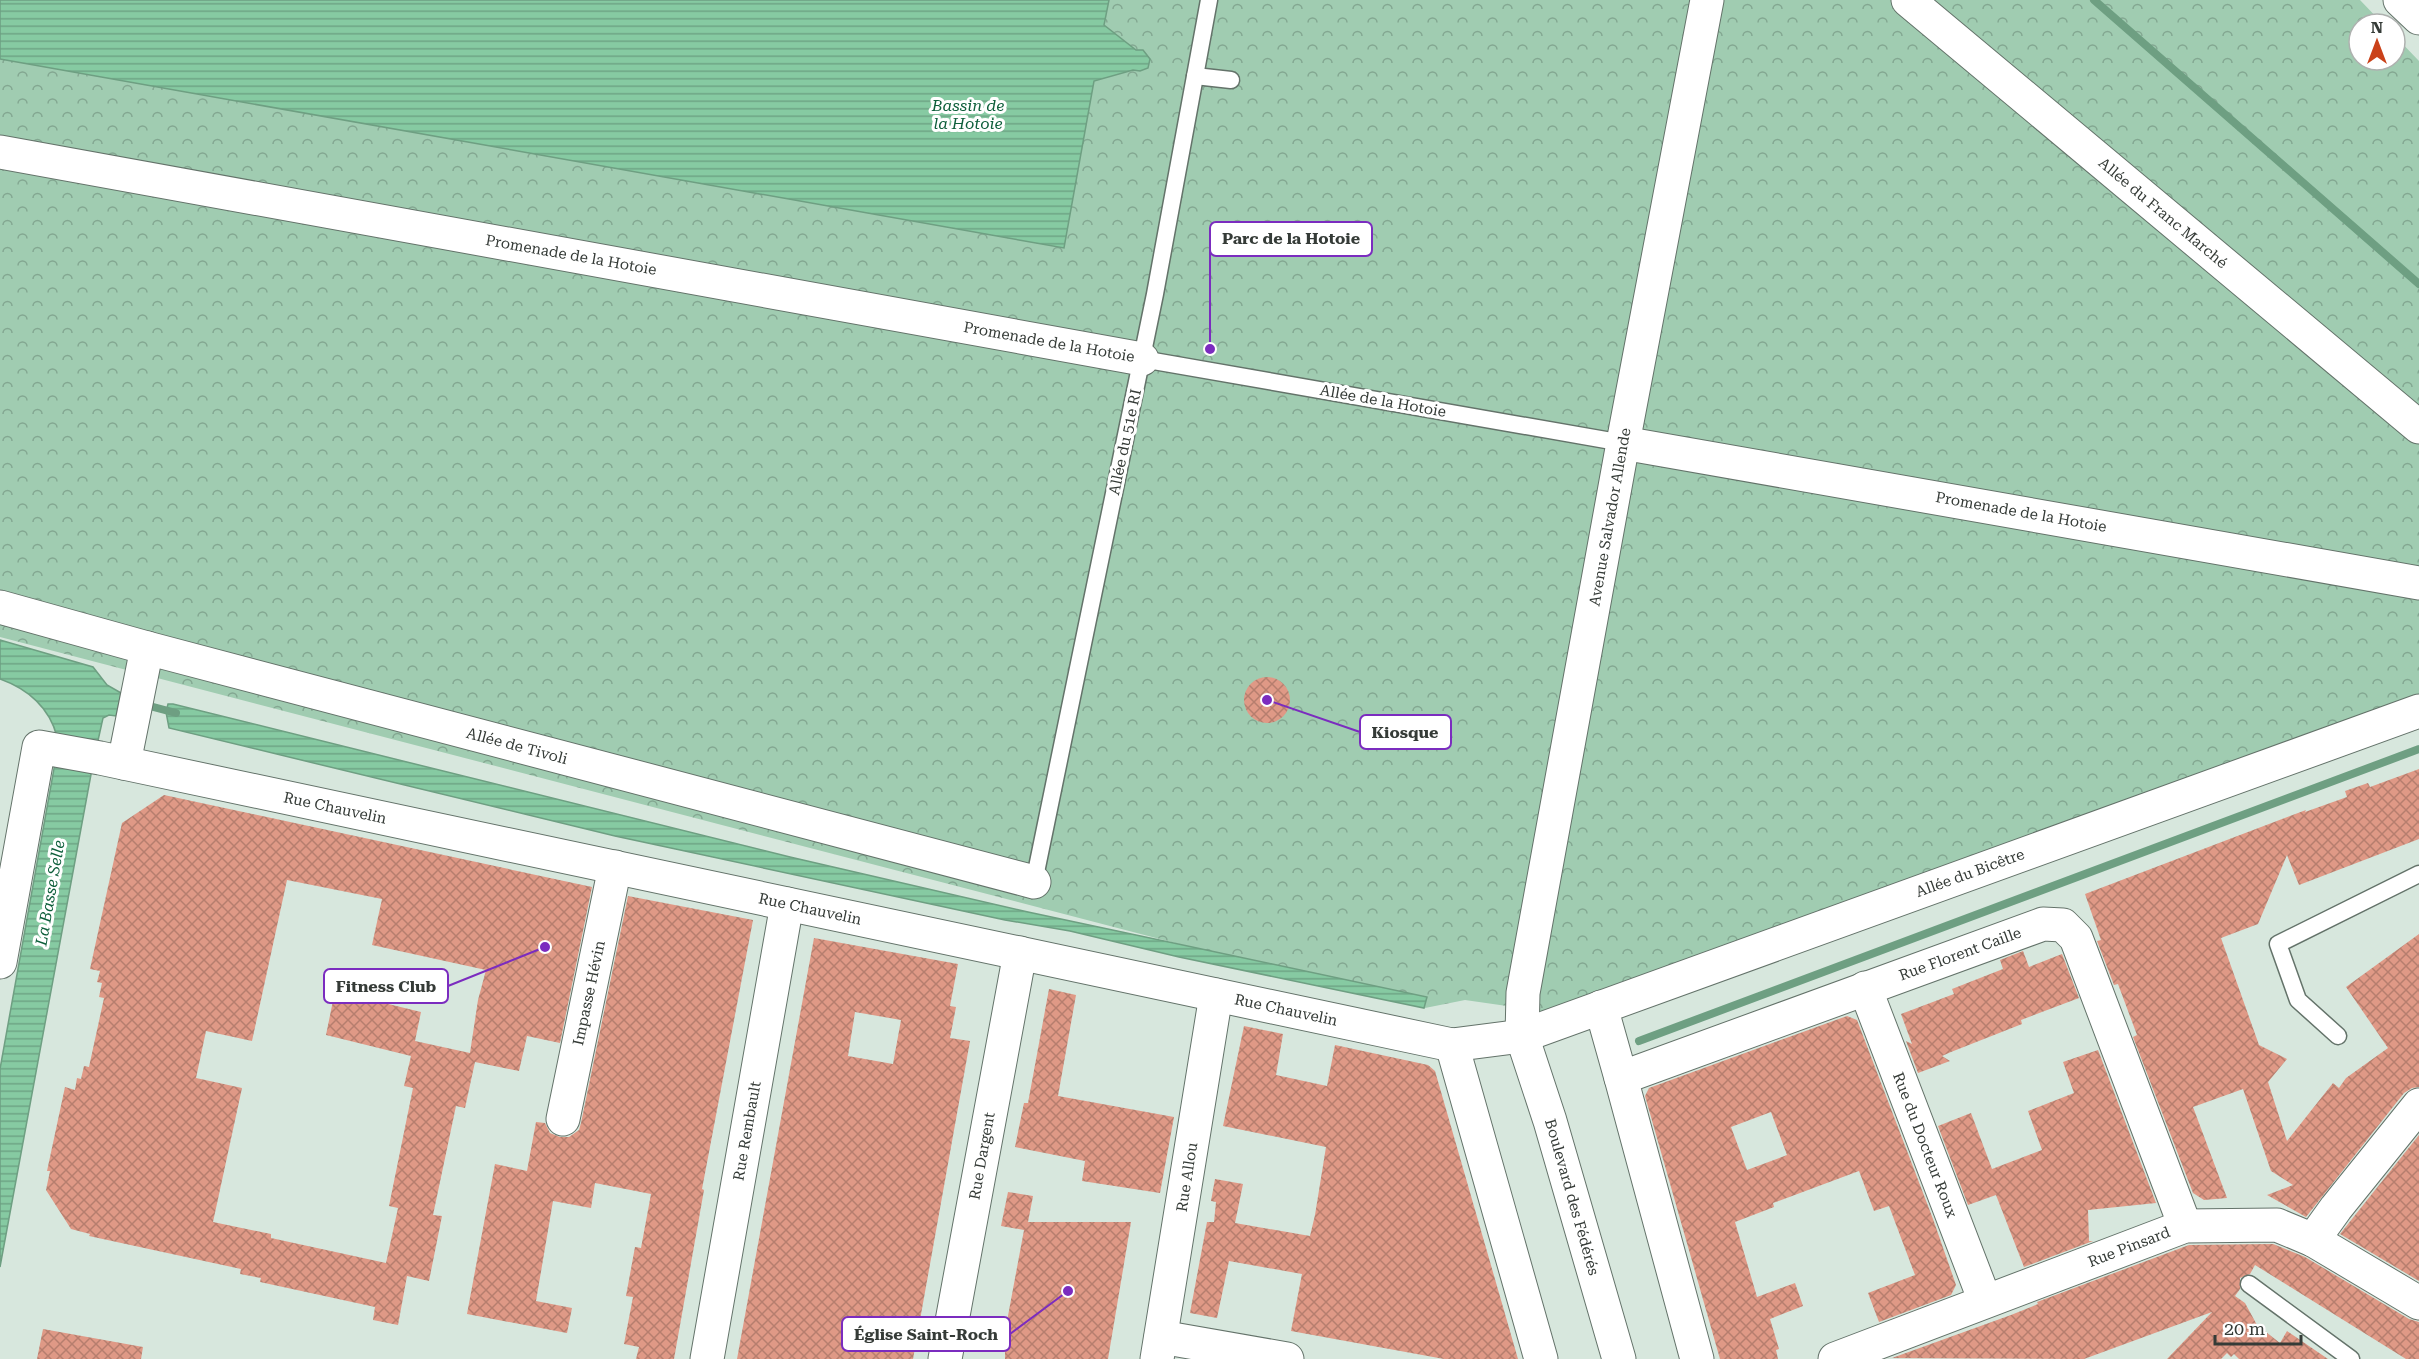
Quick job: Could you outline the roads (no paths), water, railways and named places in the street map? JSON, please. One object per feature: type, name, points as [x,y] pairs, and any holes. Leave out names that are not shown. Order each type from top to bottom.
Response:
[{"type":"street","name":"Avenue Salvador Allende","points":[[1522,1036],[1523,993],[1530,951],[1707,0]]},
{"type":"street","name":"Allée du Franc Marché","points":[[1908,0],[2419,427]]},
{"type":"street","points":[[2400,0],[2419,18]]},
{"type":"street","name":"Promenade de la Hotoie","points":[[0,152],[1142,359]]},
{"type":"street","name":"Promenade de la Hotoie","points":[[1623,443],[2419,583]]},
{"type":"street","name":"Allée de Tivoli","points":[[0,607],[147,648],[1034,882]]},
{"type":"street","points":[[112,760],[139,686],[147,648]]},
{"type":"street","name":"Allée du Bicêtre","points":[[1522,1036],[2419,711]]},
{"type":"street","name":"Rue Chauvelin","points":[[7,882],[39,747],[112,760],[1452,1045],[1522,1036]]},
{"type":"street","name":"Impasse Hévin","points":[[563,1119],[615,867]]},
{"type":"street","points":[[0,962],[7,882]]},
{"type":"street","name":"Rue Rembault","points":[[707,1359],[787,904]]},
{"type":"street","name":"Rue Florent Caille","points":[[1621,1078],[2043,924],[2064,925],[2076,938],[2186,1226]]},
{"type":"street","name":"Rue Dargent","points":[[945,1359],[1020,953]]},
{"type":"street","name":"Rue du Docteur Roux","points":[[1866,988],[1985,1301]]},
{"type":"street","name":"Rue Allou","points":[[1159,1348],[1216,995]]},
{"type":"street","points":[[1601,1007],[1697,1359]]},
{"type":"street","name":"Boulevard des Fédérés","points":[[1522,1036],[1552,1129],[1619,1359]]},
{"type":"street","points":[[1452,1045],[1541,1359]]},
{"type":"street","points":[[2313,1240],[2336,1208],[2419,1106]]},
{"type":"street","name":"Rue Pinsard","points":[[1835,1359],[2186,1226],[2277,1225],[2313,1240],[2419,1303]]},
{"type":"street","points":[[1159,1348],[1287,1359]]},
{"type":"lane","name":"Allée du 51e RI","points":[[1034,882],[1142,359],[1209,0]]},
{"type":"lane","points":[[1195,76],[1231,80]]},
{"type":"lane","name":"Allée de la Hotoie","points":[[1142,359],[1623,443]]},
{"type":"lane","points":[[2338,1036],[2298,1000],[2278,944],[2419,874]]},
{"type":"lane","points":[[2249,1284],[2351,1359]]},
{"type":"water","name":"Bassin de la Hotoie","points":[[0,0],[1109,0],[1104,25],[1136,50],[1143,50],[1150,59],[1148,68],[1094,81],[1064,248],[0,59]]},
{"type":"water","points":[[0,640],[93,667],[107,685],[121,693],[116,716],[109,715],[103,718],[97,745],[57,737],[49,717],[36,701],[20,688],[0,679]]},
{"type":"water","points":[[168,704],[790,857],[1028,912],[1427,997],[1424,1008],[615,836],[169,728],[166,712]]},
{"type":"water","name":"La Basse Selle","points":[[55,763],[92,769],[0,1267],[0,1069]]},
{"type":"waterway","points":[[2094,0],[2419,284]]},
{"type":"waterway","points":[[142,704],[176,713]]},
{"type":"waterway","points":[[1639,1041],[2419,749]]},
{"type":"place","name":"Parc de la Hotoie","points":[[1210,349]]},
{"type":"place","name":"Kiosque","points":[[1267,700]]},
{"type":"place","name":"Fitness Club","points":[[545,947]]},
{"type":"place","name":"Église Saint-Roch","points":[[1068,1291]]}]
